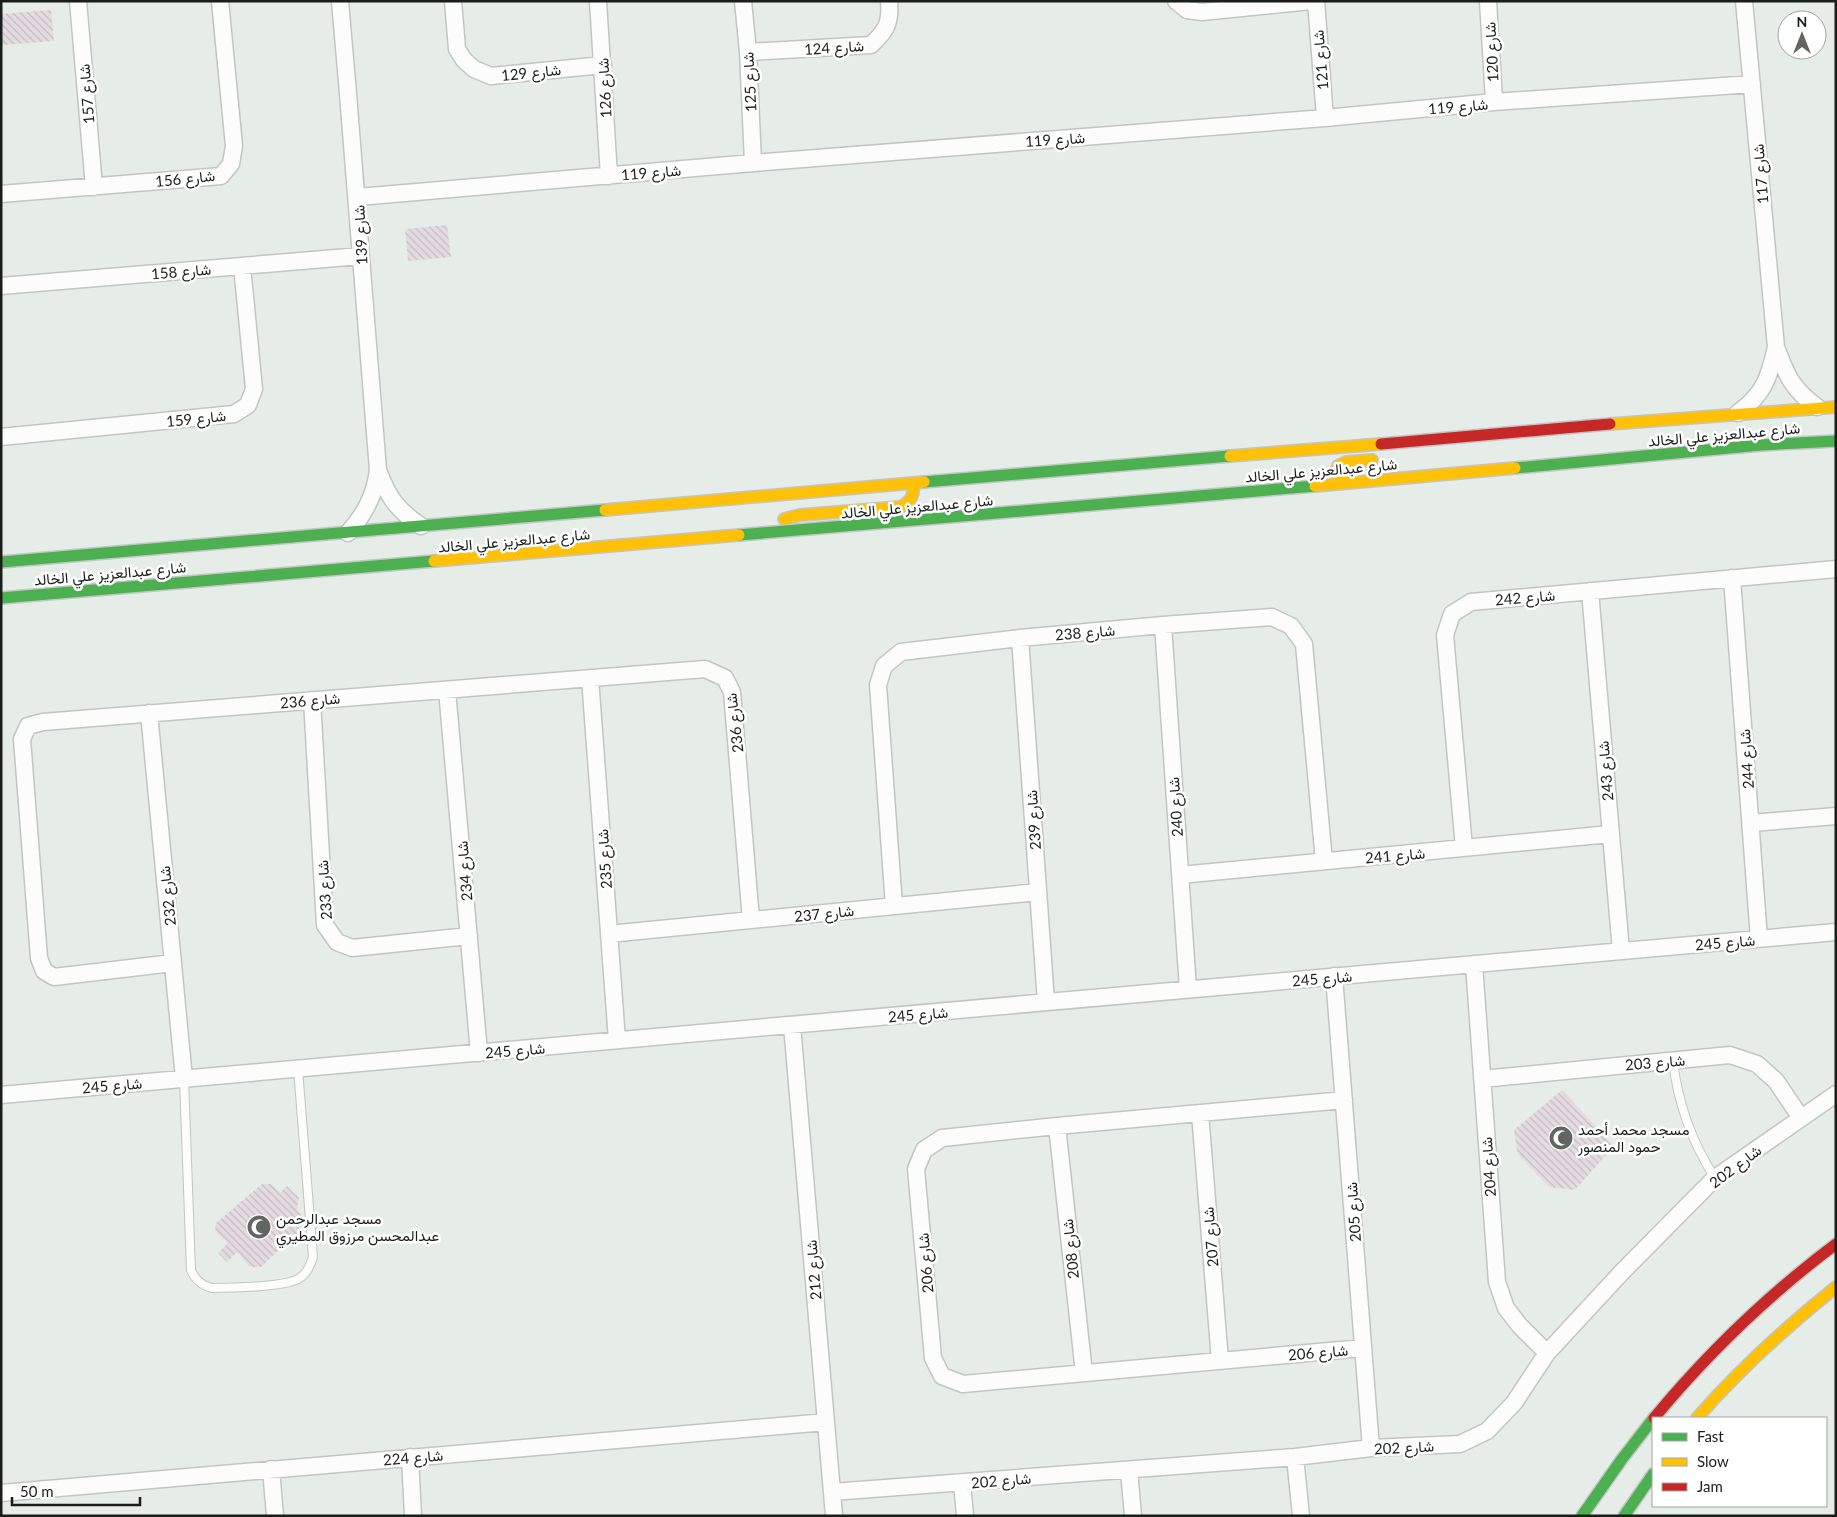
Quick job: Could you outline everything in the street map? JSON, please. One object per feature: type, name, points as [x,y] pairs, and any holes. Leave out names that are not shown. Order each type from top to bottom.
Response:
[{"type":"street","name":"شارع 157","points":[[78,1],[94,187]]},
{"type":"street","name":"شارع 156","points":[[1,194],[221,176],[231,164],[234,146],[220,1]]},
{"type":"street","name":"شارع 139","points":[[340,1],[358,197],[360,256],[378,470],[384,487],[393,503],[406,516],[421,526]]},
{"type":"street","name":"شارع 129","points":[[453,1],[458,49],[464,60],[474,69],[491,76],[603,65]]},
{"type":"street","name":"شارع 126","points":[[598,1],[609,176]]},
{"type":"street","name":"شارع 125","points":[[743,1],[748,52],[753,163]]},
{"type":"street","name":"شارع 124","points":[[748,52],[871,45],[885,32],[890,14],[889,1]]},
{"type":"street","points":[[1176,1],[1187,10],[1202,12],[1311,1]]},
{"type":"street","name":"شارع 121","points":[[1316,1],[1325,118]]},
{"type":"street","name":"شارع 120","points":[[1488,1],[1494,102]]},
{"type":"street","name":"شارع 117","points":[[1738,413],[1757,397],[1764,387],[1770,376],[1776,347],[1744,1]]},
{"type":"street","name":"شارع 119","points":[[358,197],[753,163],[1325,118],[1494,102],[1752,84]]},
{"type":"street","name":"شارع 158","points":[[1,286],[360,256]]},
{"type":"street","name":"شارع 159","points":[[1,437],[234,414],[248,405],[254,390],[242,266]]},
{"type":"street","name":"شارع 117","points":[[1776,347],[1791,382],[1807,400],[1817,407]]},
{"type":"street","name":"شارع عبدالعزيز علي الخالد","points":[[1,562],[120,552],[153,553],[421,526],[912,482],[1738,413],[1836,407]]},
{"type":"street","points":[[1464,448],[1499,434]]},
{"type":"street","name":"شارع عبدالعزيز علي الخالد","points":[[1,598],[749,535],[1761,445],[1836,441]]},
{"type":"street","points":[[1346,483],[1337,474],[1338,466],[1341,463],[1383,459]]},
{"type":"street","name":"شارع 139","points":[[348,533],[358,522],[372,497],[378,470]]},
{"type":"street","points":[[749,535],[771,523],[800,515],[900,507],[912,498],[914,493],[912,482]]},
{"type":"street","points":[[120,552],[127,562]]},
{"type":"street","name":"شارع 242","points":[[1464,848],[1445,635],[1452,614],[1471,602],[1836,569]]},
{"type":"street","points":[[151,572],[157,585]]},
{"type":"street","points":[[125,587],[129,575]]},
{"type":"street","name":"شارع 244","points":[[1732,578],[1759,939]]},
{"type":"street","name":"شارع 243","points":[[1590,591],[1621,951]]},
{"type":"street","name":"شارع 238","points":[[894,906],[878,684],[884,666],[901,652],[1020,638],[1163,625],[1272,618],[1291,626],[1304,644],[1324,861]]},
{"type":"street","name":"شارع 240","points":[[1163,625],[1188,990]]},
{"type":"street","name":"شارع 239","points":[[1020,638],[1046,1002]]},
{"type":"street","name":"شارع 236","points":[[173,963],[54,977],[44,970],[39,958],[22,739],[28,726],[43,722],[149,713],[706,669],[725,678],[732,692],[751,920]]},
{"type":"street","name":"شارع 235","points":[[590,678],[617,1040]]},
{"type":"street","name":"شارع 234","points":[[447,690],[479,1053]]},
{"type":"street","name":"شارع 233","points":[[312,700],[325,925],[338,942],[352,948],[469,936]]},
{"type":"street","name":"شارع 232","points":[[149,713],[184,1079]]},
{"type":"street","points":[[1751,823],[1836,816]]},
{"type":"street","name":"شارع 241","points":[[1180,875],[1610,834]]},
{"type":"street","name":"شارع 237","points":[[610,934],[1038,892]]},
{"type":"street","name":"شارع 245","points":[[1,1095],[1836,932]]},
{"type":"street","name":"شارع 204","points":[[1474,964],[1497,1282],[1506,1308],[1520,1326],[1547,1353]]},
{"type":"street","name":"شارع 205","points":[[1334,976],[1371,1448]]},
{"type":"street","name":"شارع 212","points":[[792,1025],[834,1516]]},
{"type":"street","name":"شارع 203","points":[[1482,1079],[1730,1055],[1757,1064],[1776,1081],[1801,1118]]},
{"type":"street","name":"شارع 202","points":[[832,1492],[1295,1457],[1371,1448],[1460,1444],[1486,1431],[1514,1403],[1547,1353],[1622,1272],[1715,1178],[1836,1094]]},
{"type":"street","name":"شارع 206","points":[[1344,1100],[942,1138],[924,1150],[916,1169],[933,1358],[942,1376],[963,1384],[1363,1348]]},
{"type":"street","name":"شارع 207","points":[[1200,1113],[1220,1361]]},
{"type":"street","name":"شارع 208","points":[[1057,1126],[1084,1373]]},
{"type":"street","points":[[1656,1417],[1670,1398],[1734,1329],[1770,1295],[1836,1244]]},
{"type":"street","points":[[1698,1417],[1766,1346],[1836,1287]]},
{"type":"street","name":"شارع 224","points":[[1,1493],[826,1422]]},
{"type":"street","points":[[1582,1516],[1622,1459],[1652,1422]]},
{"type":"street","points":[[410,1457],[414,1516]]},
{"type":"street","points":[[1295,1457],[1301,1516]]},
{"type":"street","points":[[271,1469],[274,1516]]},
{"type":"street","points":[[1130,1470],[1133,1516]]},
{"type":"street","points":[[1624,1516],[1652,1475]]},
{"type":"street","points":[[962,1483],[965,1516]]},
{"type":"lane","points":[[1673,1061],[1675,1081],[1686,1122],[1697,1148],[1715,1178]]},
{"type":"lane","points":[[184,1079],[191,1270],[204,1286],[212,1288],[284,1283],[300,1278],[310,1266],[313,1257],[298,1069]]},
{"type":"building","points":[[51,10],[54,41],[1,45],[1,14]]},
{"type":"building","points":[[447,225],[451,257],[408,261],[405,229]]},
{"type":"building","name":"مسجد محمد أحمد حمود المنصور","points":[[1562,1090],[1614,1146],[1575,1190],[1549,1187],[1518,1155],[1514,1130]]},
{"type":"building","name":"مسجد عبدالرحمن عبدالمحسن مرزوق المطيري","points":[[262,1184],[271,1184],[280,1193],[287,1186],[299,1198],[297,1209],[301,1215],[304,1236],[298,1241],[290,1239],[261,1267],[250,1267],[237,1252],[227,1262],[218,1253],[228,1243],[215,1231],[216,1223]]},
{"type":"traffic: fast","points":[[1515,468],[1761,445],[1836,441]]},
{"type":"traffic: fast","points":[[924,482],[1230,456]]},
{"type":"traffic: fast","points":[[739,535],[1315,486]]},
{"type":"traffic: fast","points":[[1,562],[605,510]]},
{"type":"traffic: fast","points":[[1,598],[434,561]]},
{"type":"traffic: fast","points":[[1582,1516],[1652,1420]]},
{"type":"traffic: fast","points":[[1624,1516],[1652,1475]]},
{"type":"traffic: slow","points":[[1610,424],[1836,407]]},
{"type":"traffic: slow","points":[[1230,456],[1381,444]]},
{"type":"traffic: slow","points":[[1346,483],[1337,473],[1338,466],[1346,462],[1372,460]]},
{"type":"traffic: slow","points":[[1315,486],[1515,468]]},
{"type":"traffic: slow","points":[[605,510],[924,482]]},
{"type":"traffic: slow","points":[[784,519],[800,515],[900,507],[911,498],[913,483]]},
{"type":"traffic: slow","points":[[434,561],[739,535]]},
{"type":"traffic: slow","points":[[1698,1417],[1729,1383],[1764,1350],[1836,1287]]},
{"type":"traffic: jam","points":[[1381,444],[1610,424]]},
{"type":"traffic: jam","points":[[1655,1417],[1717,1348],[1763,1304],[1836,1244]]},
{"type":"place","name":"مسجد محمد أحمد حمود المنصور","points":[[1561,1138]]},
{"type":"place","name":"مسجد عبدالرحمن عبدالمحسن مرزوق المطيري","points":[[259,1227]]}]
